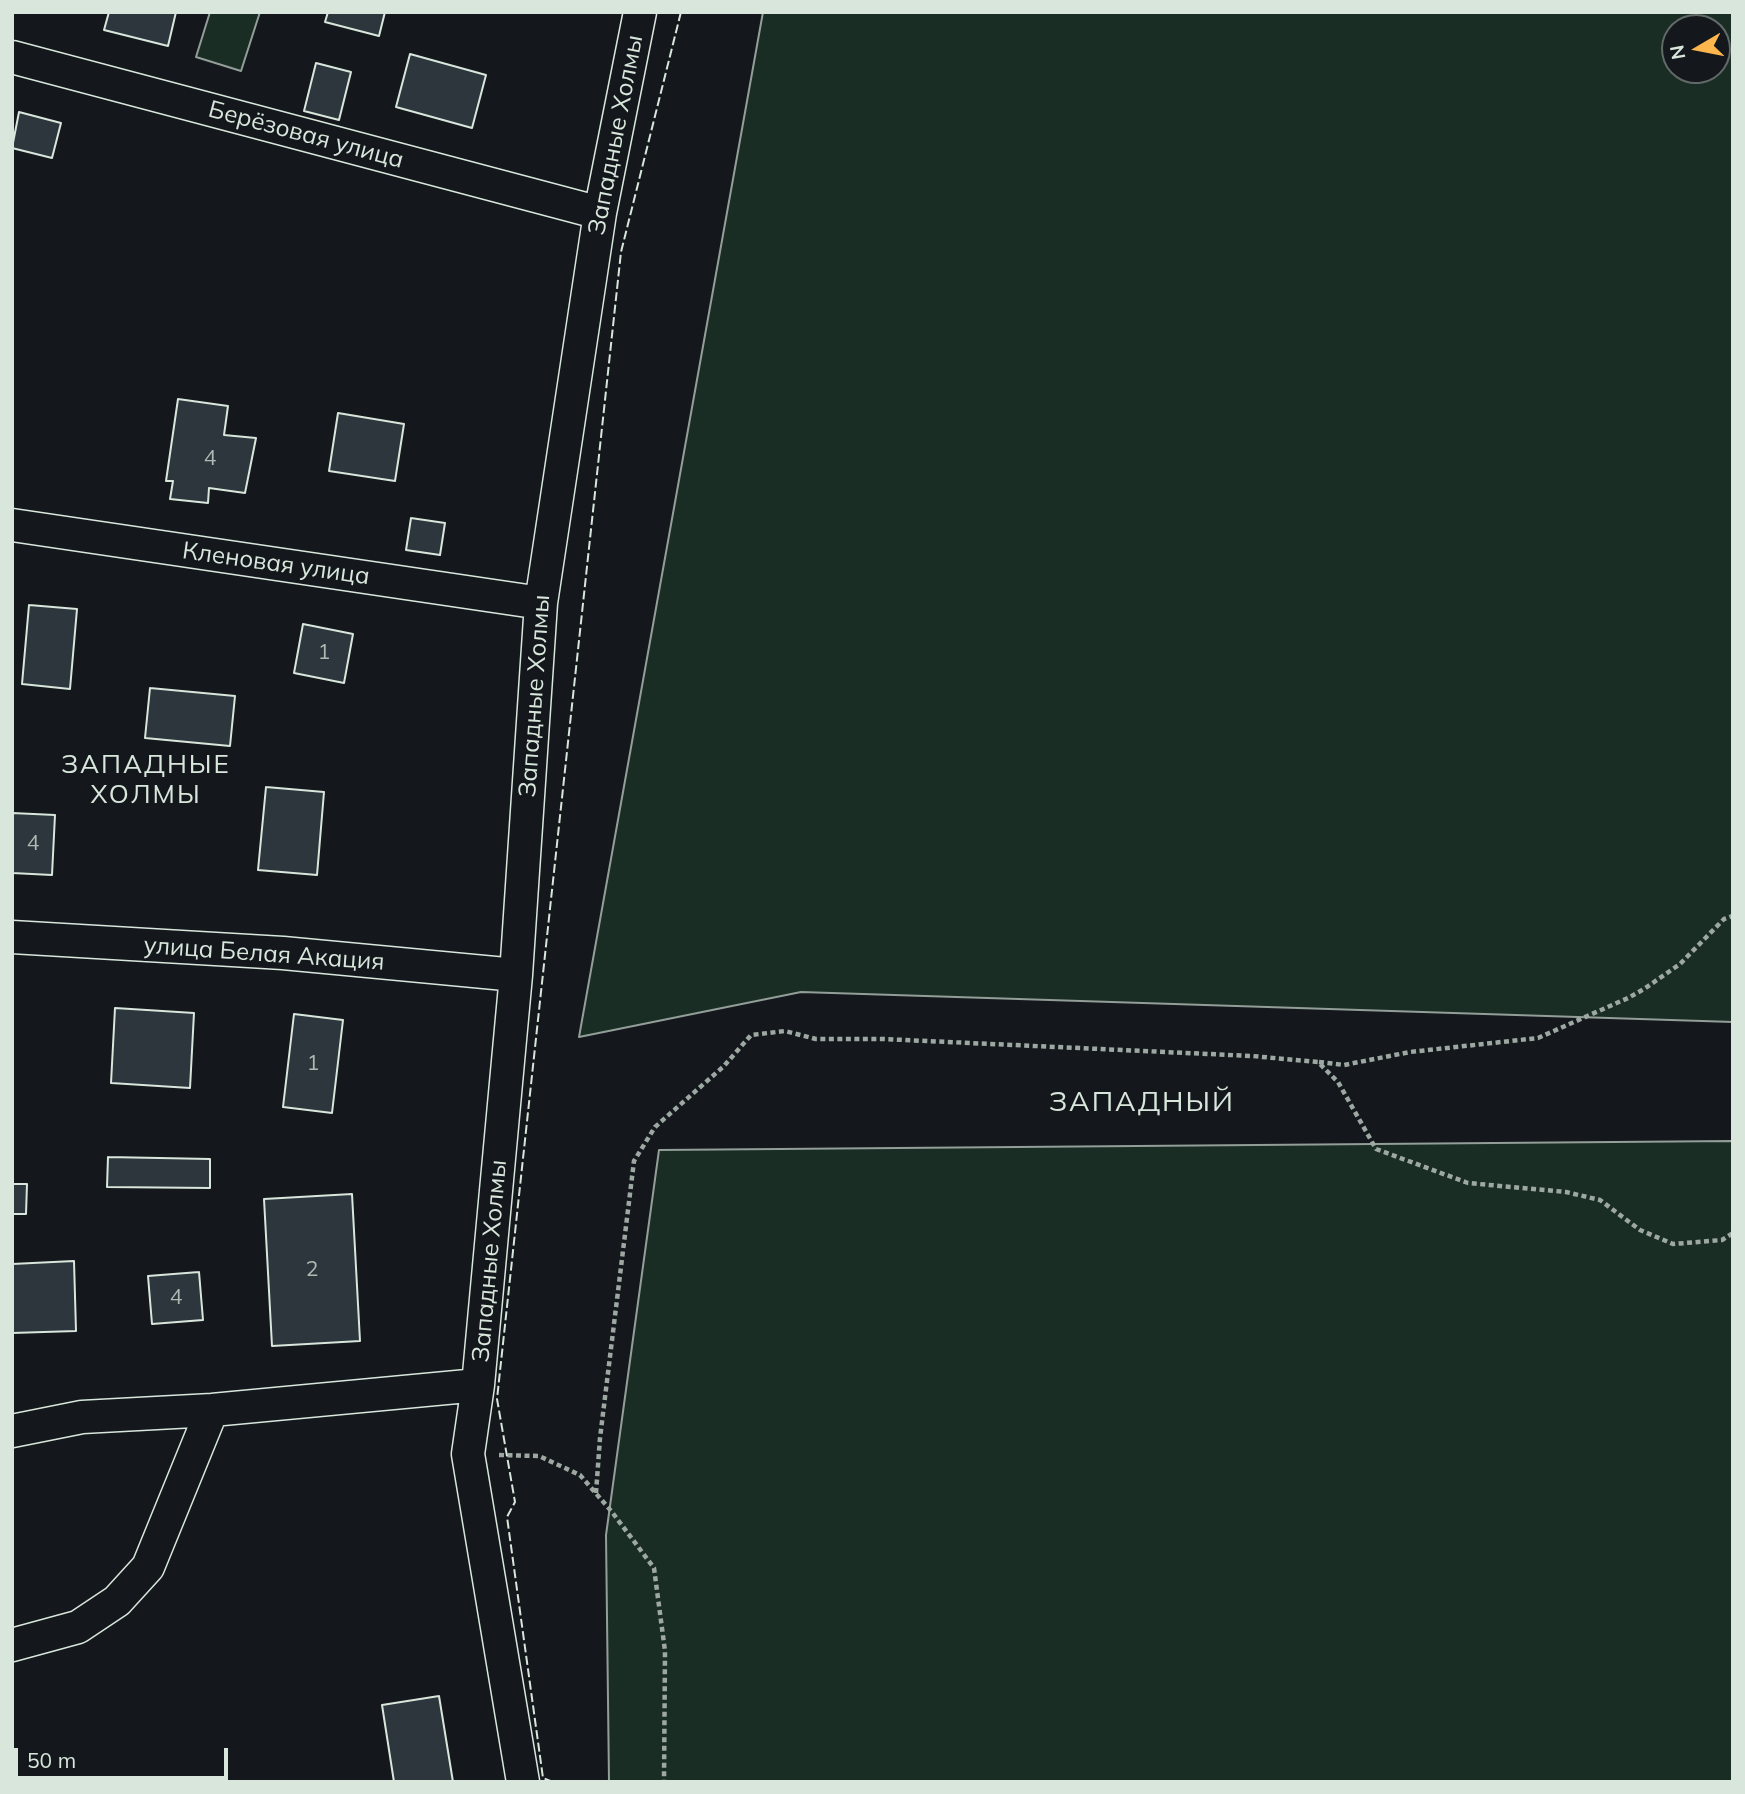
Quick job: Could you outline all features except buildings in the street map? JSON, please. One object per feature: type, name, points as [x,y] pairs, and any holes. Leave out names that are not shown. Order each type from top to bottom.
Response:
[{"type":"street","name":"Западные Холмы","points":[[523,1782],[468,1454],[478,1385],[516,975],[541,603],[600,213],[640,12]]},
{"type":"street","name":"Берёзовая улица","points":[[12,57],[600,213]]},
{"type":"street","name":"Кленовая улица","points":[[12,525],[541,603]]},
{"type":"street","name":"улица Белая Акация","points":[[12,937],[283,953],[516,975]]},
{"type":"street","name":"Западные Холмы","points":[[12,1431],[82,1417],[212,1410],[478,1385]]},
{"type":"street","points":[[12,1645],[78,1627],[117,1601],[148,1567],[212,1410]]},
{"type":"path","points":[[596,1493],[600,1438],[634,1161],[655,1127],[724,1066],[751,1035],[785,1031],[816,1039],[883,1039],[1252,1056],[1344,1065],[1410,1052],[1538,1038],[1644,989],[1680,964],[1724,919],[1733,916]]},
{"type":"path","points":[[1318,1062],[1338,1082],[1376,1149],[1468,1182],[1566,1192],[1601,1200],[1640,1230],[1673,1244],[1722,1240],[1733,1233]]},
{"type":"path","points":[[468,1454],[539,1456],[580,1475],[654,1568],[665,1651],[664,1782]]},
{"type":"green space","points":[[210,12],[260,12],[241,71],[196,57]]},
{"type":"green space","points":[[763,12],[1733,12],[1733,1022],[801,992],[579,1037]]},
{"type":"green space","points":[[1733,1141],[1733,1782],[609,1782],[606,1535],[659,1150]]},
{"type":"fence","points":[[553,1782],[543,1778],[507,1517],[515,1502],[497,1399],[621,252],[681,12]]},
{"type":"district","name":"ЗАПАДНЫЕ ХОЛМЫ","points":[[146,780]]},
{"type":"district","name":"ЗАПАДНЫЙ","points":[[1142,1103]]}]
